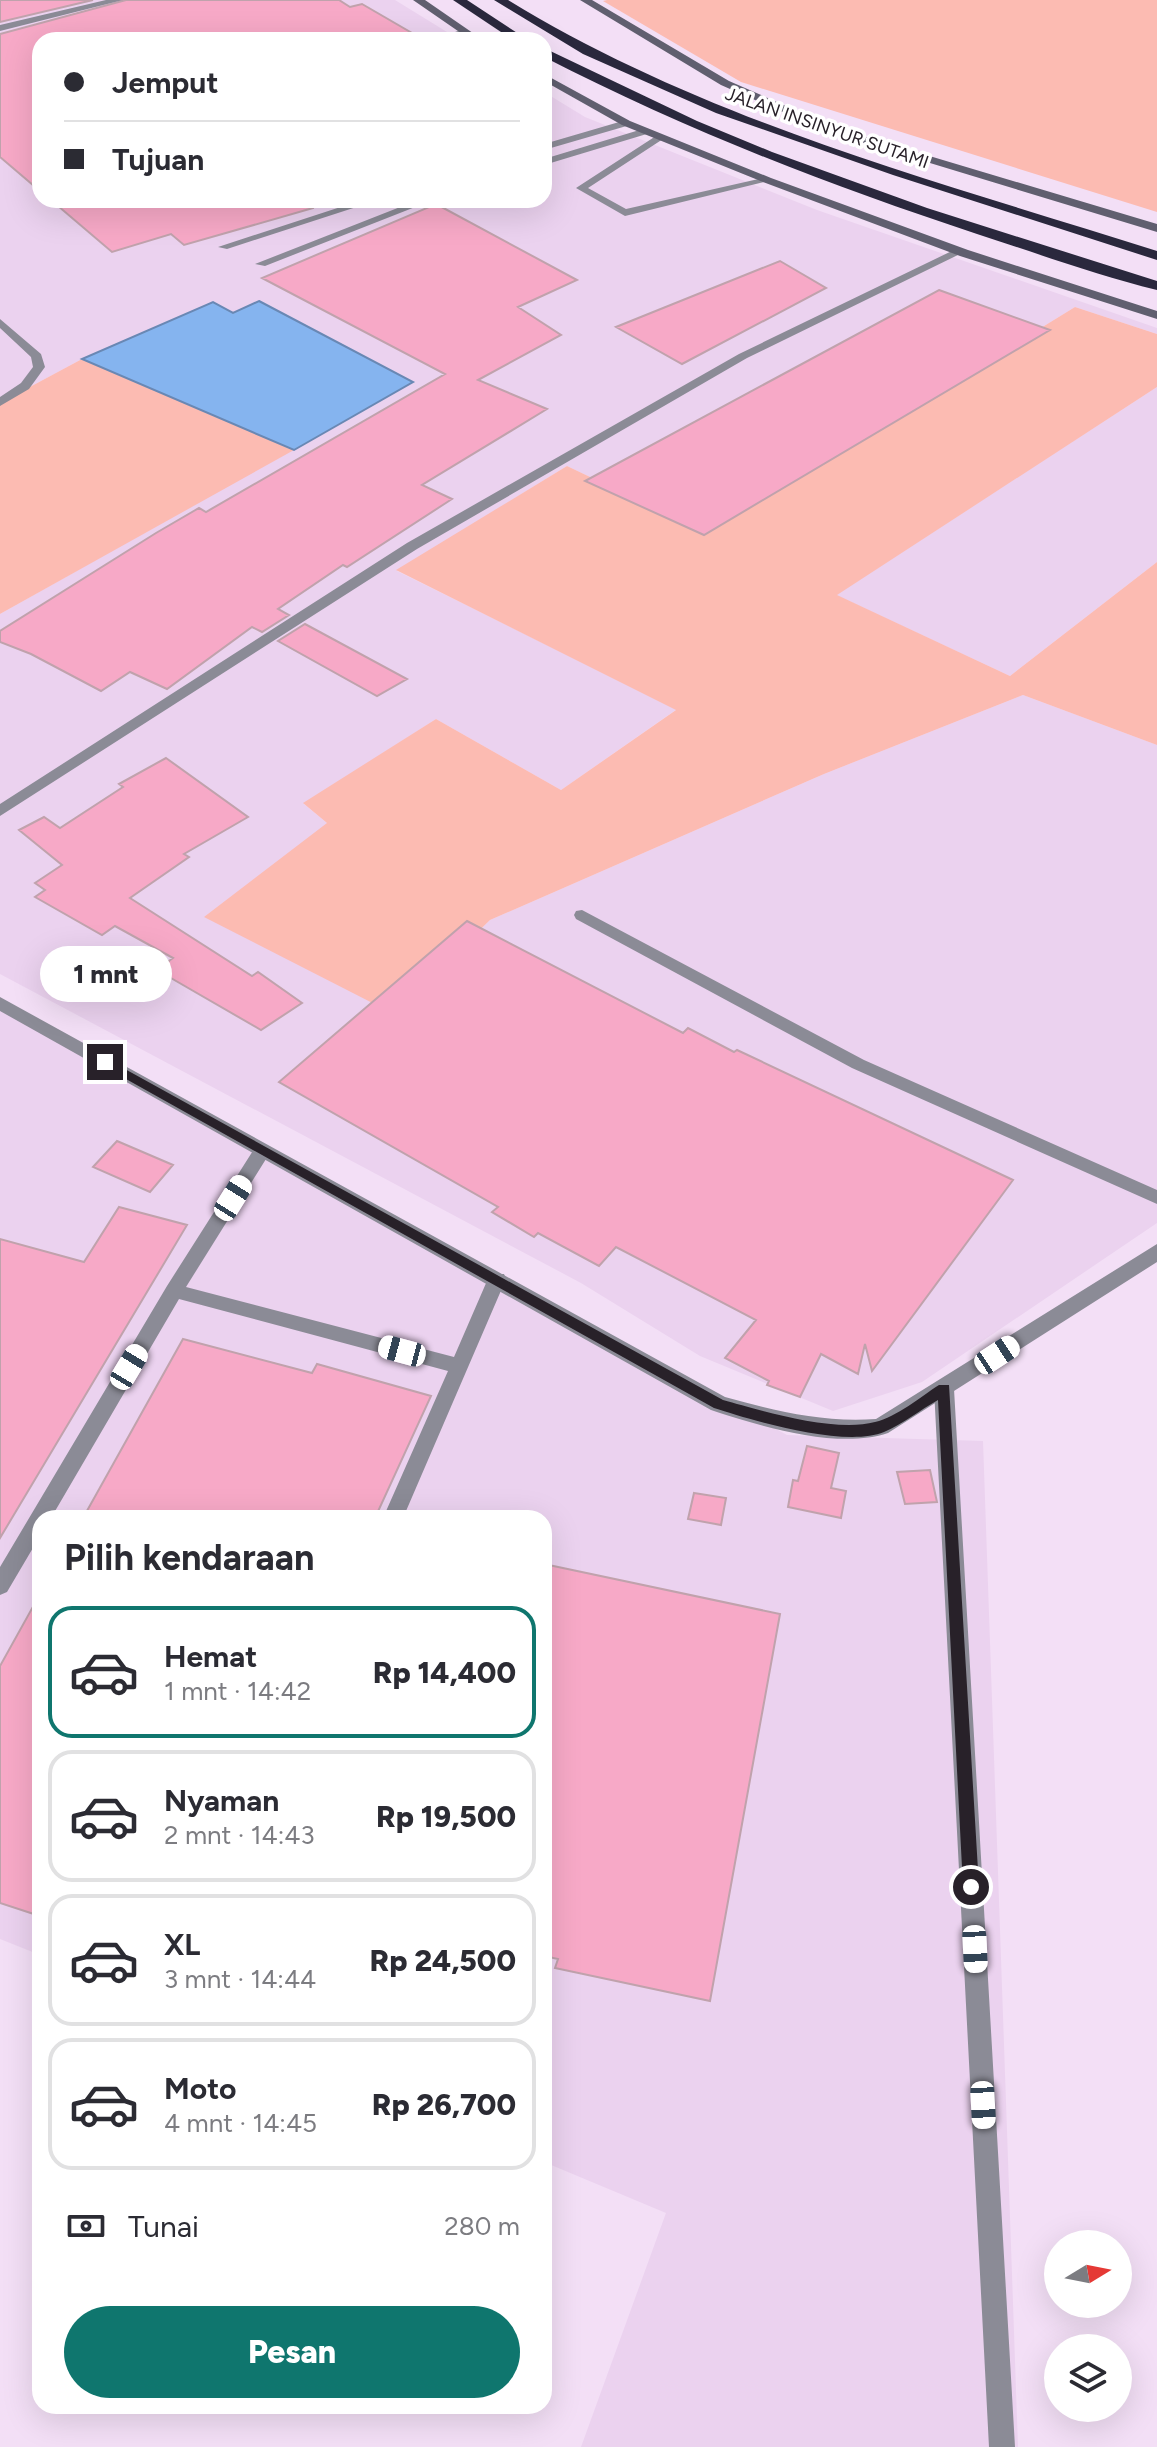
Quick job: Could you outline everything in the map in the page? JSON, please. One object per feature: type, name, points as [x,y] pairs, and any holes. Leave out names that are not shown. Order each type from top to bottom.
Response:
[{"type":"highway","points":[[459,0],[509,32]]},
{"type":"highway","name":"JALAN INSINYUR SUTAMI","points":[[500,0],[582,50],[681,97],[1157,256]]},
{"type":"highway","name":"JALAN INSINYUR SUTAMI","points":[[552,56],[779,161],[953,222],[1157,286]]},
{"type":"street","points":[[418,0],[464,32]]},
{"type":"street","points":[[585,0],[725,83],[832,130],[1157,228]]},
{"type":"street","points":[[552,81],[626,123],[767,180],[958,251],[1157,315]]},
{"type":"street","points":[[0,1003],[719,1404],[783,1422],[856,1431],[880,1427],[1157,1252]]},
{"type":"lane","points":[[0,28],[118,0]]},
{"type":"lane","points":[[552,145],[626,123]]},
{"type":"lane","points":[[552,160],[646,131]]},
{"type":"lane","points":[[659,137],[581,188],[625,213],[767,180]]},
{"type":"lane","points":[[223,247],[347,208]]},
{"type":"lane","points":[[261,264],[407,208]]},
{"type":"lane","points":[[0,811],[412,546],[743,356],[958,251]]},
{"type":"lane","points":[[0,322],[37,356],[39,367],[25,386],[0,402]]},
{"type":"lane","points":[[582,915],[858,1064],[1157,1197]]},
{"type":"lane","points":[[45,1510],[174,1291],[262,1151]]},
{"type":"lane","points":[[396,1510],[497,1279]]},
{"type":"lane","points":[[174,1291],[459,1366]]},
{"type":"lane","points":[[944,1389],[1002,2447]]},
{"type":"lane","points":[[0,1586],[32,1532]]},
{"type":"shaded area","points":[[0,0],[395,0],[447,32],[32,32],[32,208],[552,208],[552,97],[585,117],[817,210],[1157,328],[1157,334],[1075,307],[708,533],[567,466],[397,571],[677,709],[561,790],[436,719],[304,804],[327,823],[394,1014],[490,920],[824,774],[1023,695],[1157,745],[1157,1223],[922,1382],[833,1411],[700,1356],[581,1283],[0,974],[0,614],[412,382],[233,314],[213,302],[82,359],[0,403]]},
{"type":"shaded area","points":[[1157,0],[1157,212],[741,82],[603,1]]},
{"type":"shaded area","points":[[1075,307],[1157,334],[1157,387],[837,595],[1010,676],[1157,562],[1157,745],[1023,695],[824,774],[490,920],[394,1014],[204,917],[327,823],[303,803],[436,719],[561,790],[676,710],[396,570],[567,466],[708,533]]},
{"type":"shaded area","points":[[82,359],[294,450],[0,614],[0,403]]},
{"type":"shaded area","points":[[1157,387],[1157,562],[1010,676],[836,595]]},
{"type":"shaded area","points":[[0,1005],[787,1435],[983,1441],[1018,2447],[581,2447],[666,2213],[552,2165],[552,1510],[32,1510],[32,1952],[0,1939]]},
{"type":"water","points":[[259,301],[413,382],[294,450],[82,359],[213,302],[233,313]]},
{"type":"building","points":[[0,0],[93,0],[0,22]]},
{"type":"building","points":[[126,0],[339,0],[350,7],[362,4],[410,32],[32,32],[32,184],[0,157],[0,34]]},
{"type":"building","points":[[60,208],[313,208],[184,245],[171,234],[112,252]]},
{"type":"building","points":[[427,208],[443,208],[577,280],[518,307],[561,335],[478,380],[547,409],[422,485],[452,499],[347,567],[343,565],[278,609],[289,615],[262,632],[252,627],[167,689],[130,672],[101,691],[31,654],[0,642],[0,631],[156,533],[199,508],[206,512],[445,374],[262,278]]},
{"type":"building","points":[[780,261],[826,288],[682,364],[616,327]]},
{"type":"building","points":[[939,290],[1050,330],[704,535],[585,481]]},
{"type":"building","points":[[305,624],[407,679],[377,696],[278,641]]},
{"type":"building","points":[[166,758],[248,817],[184,854],[189,857],[130,898],[252,976],[258,972],[302,1003],[261,1030],[157,970],[173,958],[115,926],[102,935],[35,897],[45,890],[35,883],[62,865],[19,830],[44,817],[60,828],[123,787],[119,784]]},
{"type":"building","points":[[467,921],[683,1033],[688,1028],[1013,1180],[872,1371],[865,1344],[858,1374],[821,1354],[800,1397],[767,1385],[769,1381],[725,1358],[756,1320],[616,1247],[599,1266],[538,1233],[534,1237],[492,1212],[498,1207],[279,1082]]},
{"type":"building","points":[[117,1141],[173,1165],[150,1192],[93,1167]]},
{"type":"building","points":[[119,1207],[187,1225],[0,1538],[0,1239],[84,1262]]},
{"type":"building","points":[[183,1339],[312,1373],[317,1364],[431,1396],[379,1510],[87,1510]]},
{"type":"building","points":[[807,1446],[839,1453],[831,1488],[846,1491],[841,1518],[788,1507],[793,1480],[798,1481]]},
{"type":"building","points":[[930,1470],[937,1502],[905,1504],[897,1472]]},
{"type":"building","points":[[694,1493],[726,1498],[721,1525],[688,1519]]},
{"type":"building","points":[[552,1566],[780,1614],[710,2001],[555,1968],[558,1959],[552,1958]]},
{"type":"building","points":[[32,1608],[32,1913],[0,1903],[0,1666]]},
{"type":"route","points":[[105,1062],[719,1404],[783,1422],[856,1431],[880,1427],[944,1389],[971,1887]]}]
